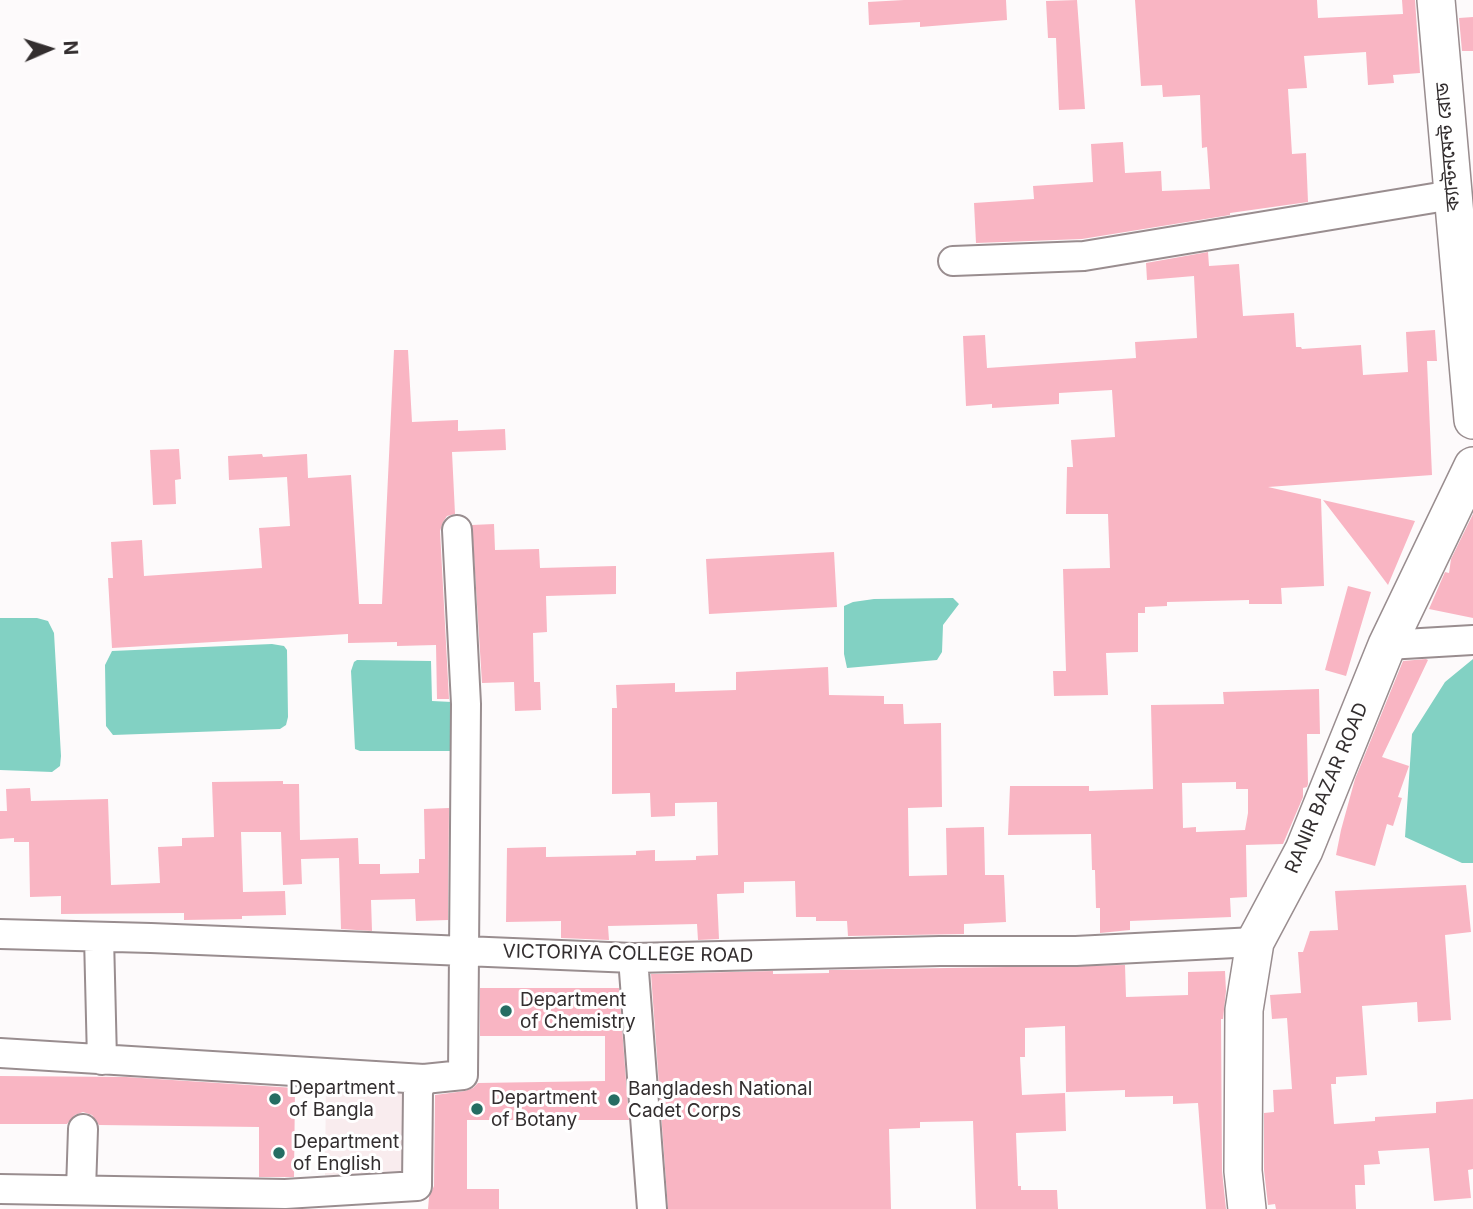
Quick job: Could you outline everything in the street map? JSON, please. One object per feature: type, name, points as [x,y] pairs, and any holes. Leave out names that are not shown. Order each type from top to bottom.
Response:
[{"type":"main road","name":"ক্যান্টনমেন্ট রোড","points":[[1436,0],[1473,420]]},
{"type":"main road","name":"RANIR BAZAR ROAD","points":[[1247,1209],[1243,1171],[1244,1010],[1255,942],[1304,850],[1387,645],[1473,466]]},
{"type":"street","points":[[953,261],[1084,256],[1452,195]]},
{"type":"street","points":[[0,1053],[424,1079],[463,1075],[466,704],[457,530]]},
{"type":"street","points":[[1387,645],[1473,640]]},
{"type":"street","name":"VICTORIYA COLLEGE ROAD","points":[[0,934],[633,958],[940,951],[1076,951],[1255,942]]},
{"type":"street","points":[[99,937],[102,1060]]},
{"type":"street","points":[[633,958],[652,1209]]},
{"type":"street","points":[[0,1189],[81,1190],[285,1202],[417,1198],[418,1090],[424,1079]]},
{"type":"street","points":[[81,1190],[83,1129]]},
{"type":"shaded area","points":[[953,598],[959,604],[943,625],[942,652],[937,660],[847,668],[844,654],[844,606],[874,599]]},
{"type":"shaded area","points":[[0,618],[37,618],[48,621],[54,633],[61,756],[60,766],[52,772],[0,770]]},
{"type":"shaded area","points":[[272,644],[284,646],[287,650],[288,717],[286,725],[280,729],[113,735],[106,726],[105,665],[112,651]]},
{"type":"shaded area","points":[[1473,659],[1473,863],[1462,863],[1405,837],[1412,734],[1445,682]]},
{"type":"shaded area","points":[[357,660],[431,661],[432,701],[452,702],[454,710],[452,751],[355,749],[351,671]]},
{"type":"shaded area","points":[[326,1082],[409,1083],[408,1177],[325,1175]]},
{"type":"building","points":[[1006,0],[1007,20],[920,27],[920,22],[869,25],[868,2]]},
{"type":"building","points":[[1077,0],[1085,109],[1059,110],[1056,38],[1048,38],[1046,1]]},
{"type":"building","points":[[1135,0],[1317,0],[1318,18],[1403,14],[1402,0],[1415,0],[1420,73],[1393,75],[1394,83],[1368,85],[1366,52],[1304,56],[1307,88],[1288,89],[1292,154],[1306,153],[1308,202],[1082,239],[976,243],[974,203],[1034,199],[1033,186],[1093,182],[1091,144],[1123,142],[1125,173],[1161,171],[1162,191],[1210,189],[1207,147],[1202,148],[1200,95],[1163,97],[1162,85],[1141,86]]},
{"type":"building","points":[[1473,17],[1473,51],[1462,51],[1459,18]]},
{"type":"building","points":[[1208,252],[1209,266],[1239,264],[1243,316],[1294,313],[1296,347],[1302,349],[1361,345],[1363,375],[1408,372],[1406,332],[1435,330],[1437,361],[1427,361],[1432,475],[1268,487],[1321,499],[1324,586],[1281,588],[1282,604],[1249,604],[1249,600],[1167,602],[1167,606],[1145,607],[1145,613],[1138,613],[1138,652],[1106,653],[1108,695],[1054,696],[1053,671],[1066,671],[1063,569],[1110,568],[1108,514],[1066,514],[1067,467],[1073,467],[1071,440],[1115,437],[1112,390],[1059,393],[1059,404],[992,408],[992,404],[966,406],[963,336],[985,335],[987,368],[1136,358],[1135,342],[1197,338],[1194,276],[1147,280],[1146,263]]},
{"type":"building","points":[[394,350],[408,350],[412,422],[458,420],[458,431],[505,429],[506,450],[452,452],[455,514],[447,516],[440,531],[449,699],[437,699],[436,645],[397,646],[397,642],[348,643],[348,634],[112,648],[108,578],[113,578],[111,542],[142,540],[144,576],[262,568],[259,528],[290,526],[287,477],[229,480],[228,456],[307,454],[308,478],[351,475],[359,604],[382,604]]},
{"type":"building","points":[[179,449],[181,479],[175,480],[176,504],[153,505],[150,450]]},
{"type":"building","points":[[1323,500],[1415,521],[1388,585],[1370,561]]},
{"type":"building","points":[[1473,514],[1473,618],[1429,609],[1445,572],[1449,573],[1451,559]]},
{"type":"building","points":[[494,524],[495,550],[539,549],[540,568],[616,566],[616,594],[546,596],[547,632],[533,633],[534,682],[540,682],[541,710],[515,711],[514,682],[482,683],[472,525]]},
{"type":"building","points":[[834,552],[837,607],[709,614],[706,559]]},
{"type":"building","points":[[1348,586],[1371,592],[1346,676],[1325,670]]},
{"type":"building","points":[[1428,660],[1382,757],[1409,766],[1398,797],[1402,798],[1393,826],[1387,824],[1375,866],[1336,855],[1355,779],[1403,661]]},
{"type":"building","points":[[828,667],[829,695],[884,696],[884,704],[903,704],[904,724],[941,723],[942,807],[908,808],[909,876],[947,875],[946,828],[984,827],[985,875],[1004,875],[1006,922],[964,924],[964,934],[848,936],[847,921],[816,921],[816,917],[796,917],[795,881],[744,882],[744,893],[717,894],[719,939],[698,940],[697,924],[608,926],[609,940],[561,938],[561,921],[506,922],[507,848],[546,847],[546,857],[636,855],[636,851],[655,850],[655,861],[696,860],[696,856],[718,855],[717,802],[675,803],[675,816],[651,817],[650,793],[612,794],[612,708],[617,708],[616,685],[675,683],[675,692],[736,690],[736,672]]},
{"type":"building","points":[[1319,689],[1320,734],[1307,734],[1308,784],[1303,788],[1303,797],[1283,844],[1246,845],[1247,897],[1230,898],[1231,917],[1130,921],[1130,930],[1100,933],[1100,908],[1096,908],[1095,870],[1092,870],[1091,834],[1008,835],[1010,786],[1089,786],[1089,791],[1153,789],[1151,705],[1224,704],[1223,692]],"holes":[[[1236,782],[1236,789],[1248,789],[1245,830],[1196,832],[1196,827],[1183,828],[1182,783]]]},
{"type":"building","points":[[283,781],[283,784],[299,784],[300,840],[358,838],[359,864],[380,864],[380,874],[419,873],[419,859],[425,859],[424,809],[449,808],[448,920],[416,921],[415,899],[371,900],[372,931],[341,929],[339,858],[301,859],[302,884],[283,885],[281,832],[241,832],[243,892],[285,891],[286,915],[184,920],[184,913],[61,914],[61,896],[30,897],[29,842],[14,842],[14,838],[0,839],[0,811],[7,811],[6,789],[30,788],[31,801],[108,799],[111,885],[160,883],[158,847],[182,846],[182,838],[214,837],[212,782]]},
{"type":"building","points":[[1466,885],[1471,932],[1445,935],[1451,1020],[1418,1022],[1417,1002],[1362,1006],[1367,1075],[1336,1077],[1336,1084],[1331,1084],[1334,1124],[1375,1121],[1375,1117],[1436,1113],[1436,1102],[1473,1099],[1473,1169],[1468,1170],[1471,1198],[1434,1201],[1429,1148],[1378,1151],[1380,1164],[1364,1165],[1365,1185],[1355,1185],[1356,1209],[1276,1209],[1275,1204],[1268,1205],[1264,1170],[1264,1113],[1274,1112],[1273,1090],[1292,1089],[1287,1018],[1272,1019],[1270,995],[1301,993],[1298,952],[1303,952],[1310,931],[1338,930],[1335,891]]},
{"type":"building","points":[[1125,965],[1126,997],[1188,995],[1188,972],[1225,971],[1226,991],[1221,1019],[1222,1171],[1226,1209],[1206,1209],[1198,1103],[1173,1104],[1173,1096],[1125,1097],[1125,1090],[1066,1092],[1065,1026],[1025,1028],[1025,1057],[1020,1057],[1022,1095],[1065,1093],[1066,1131],[1016,1133],[1018,1186],[1021,1186],[1021,1190],[1057,1190],[1058,1209],[976,1209],[973,1121],[920,1122],[920,1128],[889,1129],[891,1209],[668,1209],[651,974],[773,971],[773,974],[829,973],[829,970]]},
{"type":"building","points":[[480,988],[619,988],[629,1120],[467,1120],[467,1189],[499,1189],[499,1209],[428,1209],[434,1186],[435,1095],[465,1091],[478,1083],[605,1081],[605,1036],[480,1036]]},
{"type":"building","points":[[0,1076],[126,1077],[295,1088],[294,1177],[259,1177],[259,1127],[99,1125],[92,1115],[83,1112],[75,1115],[67,1124],[0,1124]]},
{"type":"place","name":"Department of Chemistry","points":[[506,1011]]},
{"type":"place","name":"Department of Bangla","points":[[275,1099]]},
{"type":"place","name":"Bangladesh National Cadet Corps","points":[[614,1100]]},
{"type":"place","name":"Department of Botany","points":[[477,1109]]},
{"type":"place","name":"Department of English","points":[[279,1153]]}]
